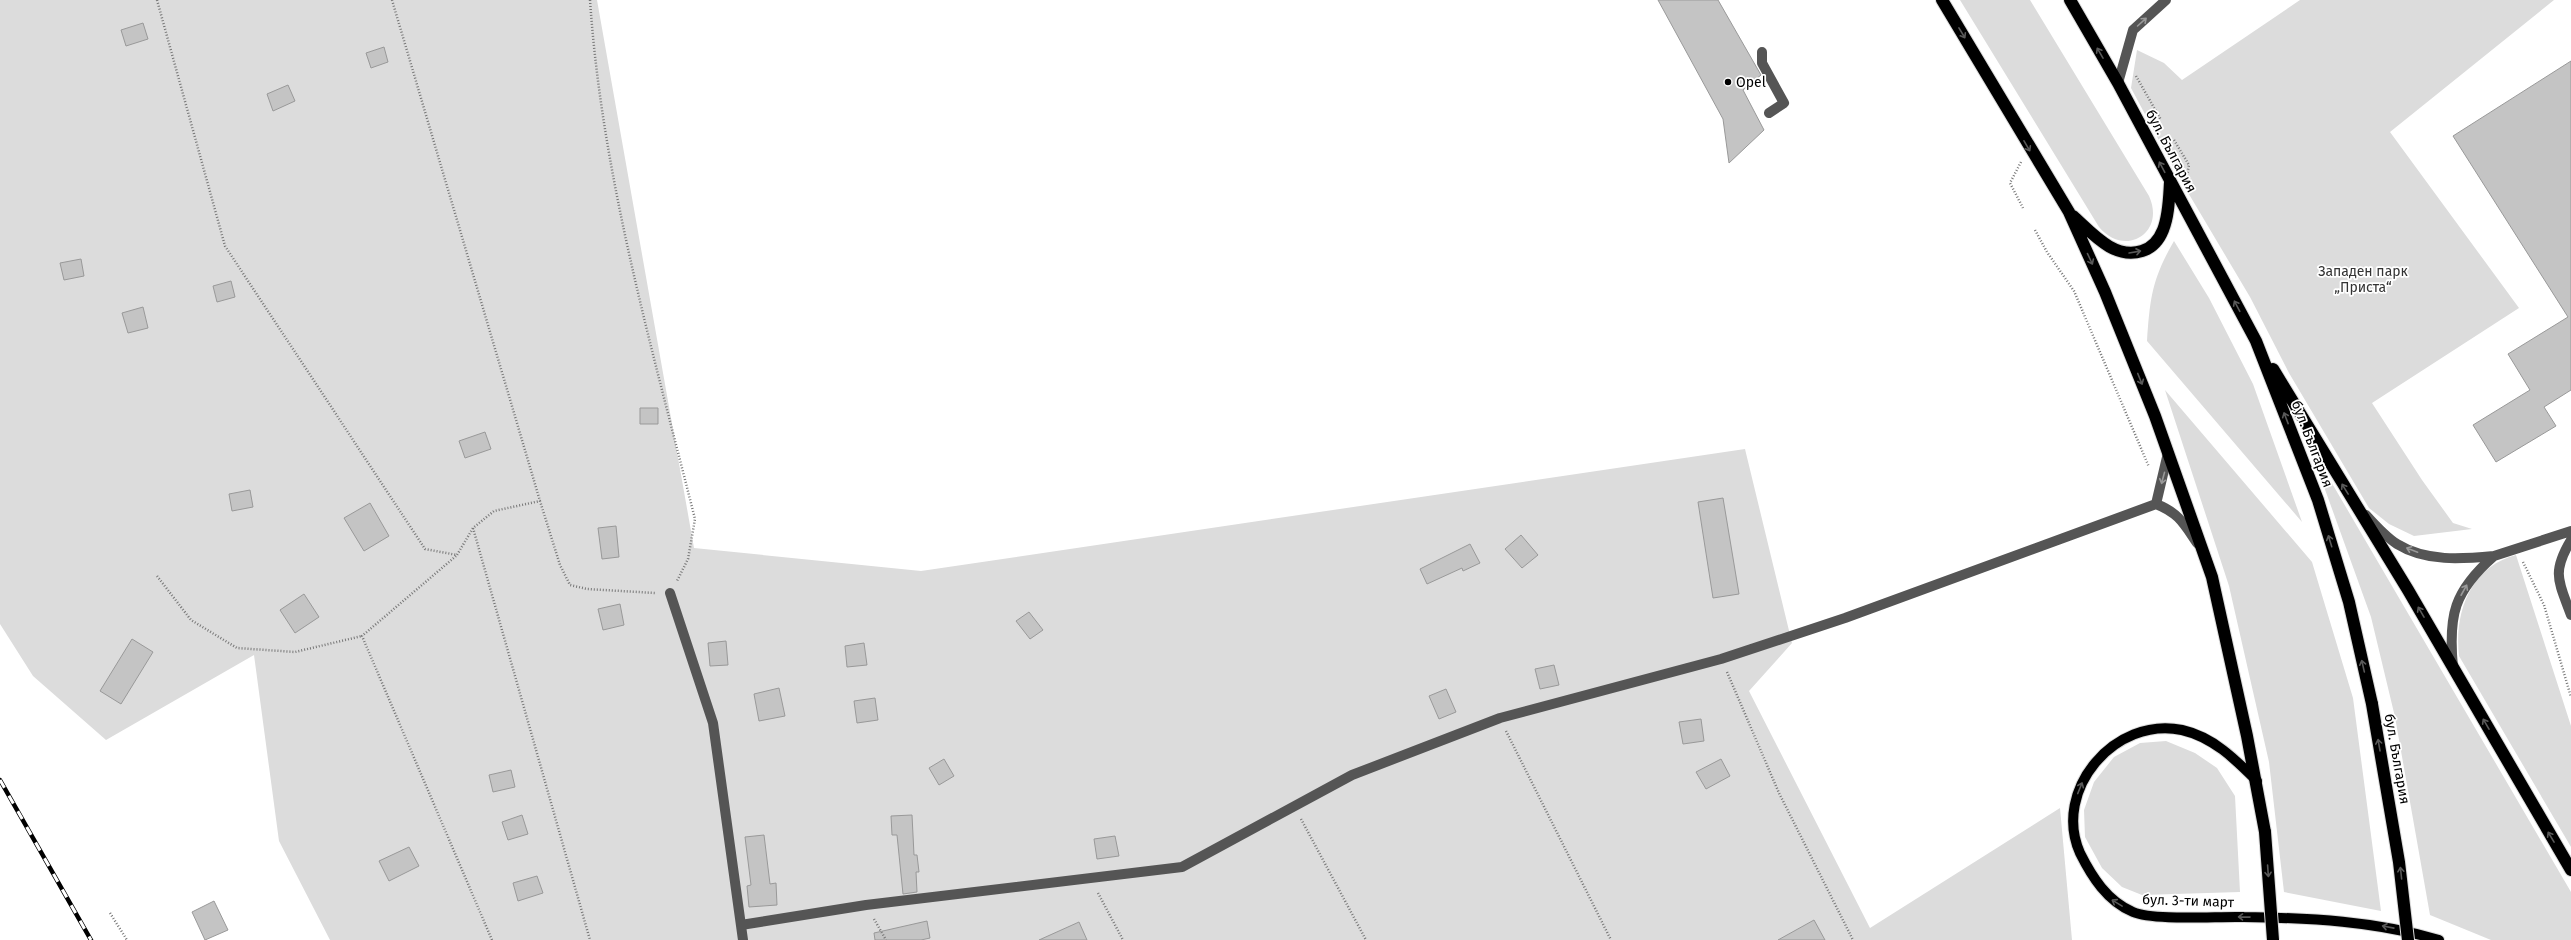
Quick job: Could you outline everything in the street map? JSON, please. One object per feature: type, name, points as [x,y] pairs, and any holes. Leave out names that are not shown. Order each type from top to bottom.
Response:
[{"type":"highway","points":[[1942,0],[2028,148],[2069,212],[2105,292],[2168,451],[2205,555],[2212,577],[2257,781],[2265,832],[2273,940]]},
{"type":"highway","name":"бул. България","points":[[2070,0],[2118,84],[2256,341],[2318,500],[2349,602],[2372,704],[2399,862],[2408,940]]},
{"type":"highway","points":[[2069,212],[2107,245],[2122,253],[2134,254],[2147,250],[2157,242],[2163,231],[2170,182]]},
{"type":"highway","points":[[2256,341],[2454,668],[2571,870]]},
{"type":"main road","name":"бул. 3-ти март","points":[[2257,781],[2234,758],[2208,740],[2182,730],[2157,729],[2130,737],[2103,753],[2084,776],[2075,800],[2074,827],[2080,851],[2094,880],[2111,899],[2134,913],[2162,916],[2244,917],[2364,922],[2411,932],[2439,940]]},
{"type":"street","points":[[2118,84],[2133,30],[2166,0]]},
{"type":"street","points":[[1762,52],[1762,62],[1784,103],[1769,112]]},
{"type":"street","points":[[2156,504],[2165,474],[2168,451]]},
{"type":"street","points":[[741,925],[866,905],[1182,867],[1352,775],[1500,718],[1721,659],[1845,618],[2156,504],[2171,510],[2181,520],[2205,555]]},
{"type":"street","points":[[2355,504],[2397,544],[2412,551],[2446,559],[2494,556],[2571,531]]},
{"type":"street","points":[[2571,540],[2562,554],[2557,579],[2571,615]]},
{"type":"street","points":[[2454,668],[2451,640],[2456,605],[2474,573],[2494,556]]},
{"type":"street","points":[[670,593],[713,723],[743,940]]},
{"type":"path","points":[[157,0],[225,246],[425,549],[456,555]]},
{"type":"path","points":[[392,0],[560,565],[570,585],[587,589],[624,592],[670,593],[688,559],[695,519],[622,225],[594,55],[590,0]]},
{"type":"path","points":[[2126,58],[2162,120]]},
{"type":"path","points":[[2174,140],[2189,164]]},
{"type":"path","points":[[2023,208],[2010,183],[2028,148]]},
{"type":"path","points":[[2035,230],[2047,252],[2074,291],[2151,472]]},
{"type":"path","points":[[157,576],[191,620],[237,648],[295,652],[362,636],[456,555],[472,528],[494,511],[540,501]]},
{"type":"path","points":[[472,528],[590,940]]},
{"type":"path","points":[[2516,549],[2544,605],[2571,697]]},
{"type":"path","points":[[362,636],[492,940]]},
{"type":"path","points":[[1721,659],[1779,793],[1852,940]]},
{"type":"path","points":[[1500,718],[1611,940]]},
{"type":"path","points":[[1294,806],[1366,940]]},
{"type":"path","points":[[1091,878],[1123,940]]},
{"type":"path","points":[[866,905],[886,940]]},
{"type":"path","points":[[110,913],[127,940]]},
{"type":"green space","points":[[0,0],[597,0],[694,548],[921,571],[1745,449],[1792,643],[1749,691],[1870,928],[2060,808],[2072,940],[330,940],[279,841],[254,655],[106,740],[33,676],[0,624]]},
{"type":"green space","points":[[1960,0],[2030,0],[2149,196],[2153,209],[2152,221],[2148,230],[2140,237],[2131,241],[2120,240],[2109,236],[2099,227]]},
{"type":"green space","name":"Западен парк „Приста“","points":[[2300,0],[2554,0],[2390,132],[2519,308],[2372,403],[2422,480],[2453,523],[2472,529],[2414,536],[2389,524],[2369,508],[2289,373],[2250,297],[2177,174],[2131,88],[2137,50],[2164,63],[2182,80]]},
{"type":"green space","points":[[2174,241],[2209,298],[2253,384],[2302,522],[2147,341],[2149,313],[2153,289],[2161,267]]},
{"type":"green space","points":[[2165,390],[2312,562],[2353,698],[2381,911],[2284,892],[2269,762],[2229,586]]},
{"type":"green space","points":[[2323,468],[2571,892],[2571,940],[2491,940],[2430,915],[2395,717],[2371,617],[2318,470]]},
{"type":"green space","points":[[2516,555],[2571,726],[2571,847],[2459,656],[2459,624],[2468,594],[2476,581],[2487,570],[2500,561]]},
{"type":"green space","points":[[2166,741],[2195,753],[2217,768],[2235,796],[2240,892],[2142,895],[2122,887],[2102,868],[2085,837],[2084,810],[2094,782],[2114,757],[2140,743]]},
{"type":"building","name":"Opel","points":[[1658,0],[1718,0],[1761,75],[1743,90],[1764,130],[1729,163],[1723,119]]},
{"type":"building","points":[[143,23],[148,39],[126,46],[121,30]]},
{"type":"building","points":[[384,47],[388,62],[371,68],[366,53]]},
{"type":"building","points":[[2571,61],[2571,390],[2544,407],[2556,426],[2496,462],[2473,425],[2530,390],[2508,354],[2568,317],[2453,136]]},
{"type":"building","points":[[288,85],[295,101],[273,111],[267,94]]},
{"type":"building","points":[[81,259],[84,276],[64,280],[60,263]]},
{"type":"building","points":[[231,281],[235,297],[217,302],[213,286]]},
{"type":"building","points":[[143,307],[148,328],[128,333],[122,313]]},
{"type":"building","points":[[640,408],[658,408],[658,424],[640,424]]},
{"type":"building","points":[[485,432],[491,449],[465,458],[459,441]]},
{"type":"building","points":[[250,490],[253,507],[232,511],[229,494]]},
{"type":"building","points":[[1723,498],[1739,594],[1713,598],[1698,502]]},
{"type":"building","points":[[370,503],[389,536],[364,551],[344,518]]},
{"type":"building","points":[[616,526],[619,557],[602,559],[598,528]]},
{"type":"building","points":[[1521,535],[1538,555],[1522,568],[1505,549]]},
{"type":"building","points":[[1470,544],[1480,563],[1463,571],[1462,568],[1427,584],[1420,569]]},
{"type":"building","points":[[304,594],[319,617],[295,633],[280,610]]},
{"type":"building","points":[[620,604],[624,625],[603,630],[598,609]]},
{"type":"building","points":[[1029,612],[1043,630],[1030,639],[1016,621]]},
{"type":"building","points":[[132,639],[153,652],[121,704],[100,691]]},
{"type":"building","points":[[726,641],[728,665],[710,666],[708,643]]},
{"type":"building","points":[[864,643],[867,665],[847,667],[845,646]]},
{"type":"building","points":[[1554,665],[1559,685],[1540,689],[1535,669]]},
{"type":"building","points":[[779,688],[785,716],[759,721],[754,694]]},
{"type":"building","points":[[1446,689],[1456,712],[1439,719],[1429,696]]},
{"type":"building","points":[[875,698],[878,720],[857,723],[854,701]]},
{"type":"building","points":[[1701,719],[1704,741],[1683,744],[1679,722]]},
{"type":"building","points":[[944,759],[954,776],[939,785],[929,768]]},
{"type":"building","points":[[1721,759],[1730,776],[1706,789],[1696,772]]},
{"type":"building","points":[[511,770],[515,787],[493,792],[489,775]]},
{"type":"building","points":[[522,815],[528,834],[508,840],[502,822]]},
{"type":"building","points":[[912,815],[914,855],[917,855],[919,872],[916,872],[917,892],[903,894],[897,835],[892,835],[891,816]]},
{"type":"building","points":[[764,835],[770,884],[776,883],[777,905],[749,907],[747,886],[751,885],[745,837]]},
{"type":"building","points":[[1115,836],[1119,856],[1097,859],[1094,839]]},
{"type":"building","points":[[409,847],[419,866],[389,881],[379,861]]},
{"type":"building","points":[[537,876],[543,893],[518,901],[513,883]]},
{"type":"building","points":[[214,901],[228,930],[205,940],[192,912]]},
{"type":"building","points":[[1814,920],[1825,940],[1778,940]]},
{"type":"building","points":[[927,921],[930,938],[921,940],[875,940],[874,933]]},
{"type":"building","points":[[1079,922],[1087,940],[1039,940]]},
{"type":"railway","points":[[0,780],[91,940]]},
{"type":"place","name":"Opel","points":[[1728,82]]}]
